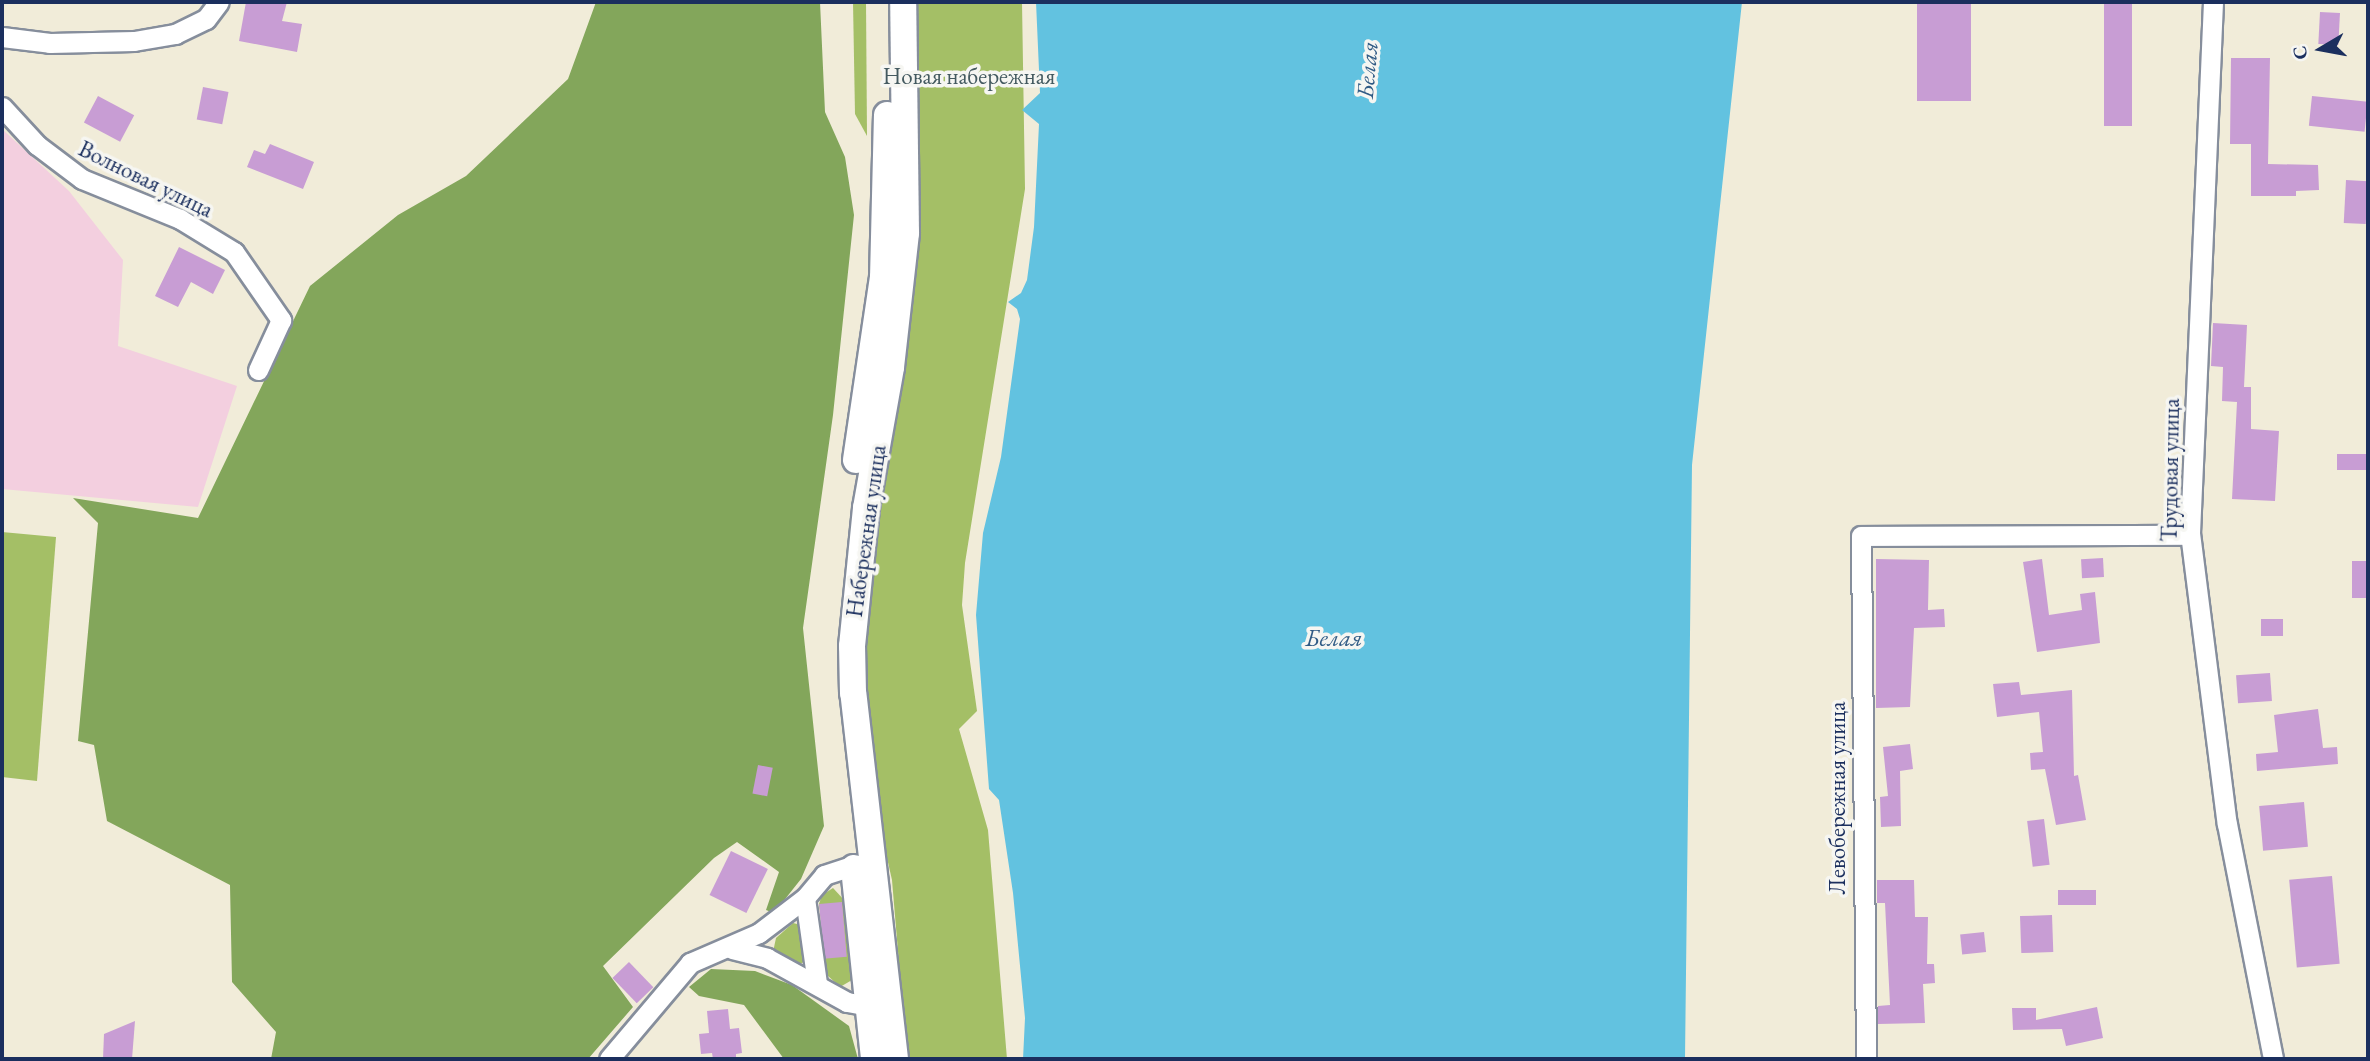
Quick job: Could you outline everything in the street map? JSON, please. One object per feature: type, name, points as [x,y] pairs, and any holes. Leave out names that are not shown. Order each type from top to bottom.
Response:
[{"type":"street","points":[[2,37],[50,43],[134,41],[175,34],[206,19],[219,2]]},
{"type":"street","name":"Набережная улица","points":[[874,1059],[853,865],[838,644],[849,507],[883,278],[885,2]]},
{"type":"street","name":"Набережная улица","points":[[895,1059],[853,693],[852,646],[866,508],[891,366],[905,245],[903,2]]},
{"type":"street","name":"Трудовая улица","points":[[2213,2],[2190,535],[2227,824],[2273,1059]]},
{"type":"street","name":"Волновая улица","points":[[2,107],[37,145],[82,179],[180,219],[234,252],[281,320],[258,370]]},
{"type":"street","name":"Левобережная улица","points":[[1866,1059],[1861,536],[2190,535]]},
{"type":"street","points":[[610,1059],[690,963],[732,949],[805,898],[824,875],[853,865]]},
{"type":"street","points":[[805,898],[817,984]]},
{"type":"street","points":[[732,949],[767,958],[847,1002],[869,1006]]},
{"type":"shaded area","points":[[2,129],[69,191],[123,260],[118,346],[237,386],[198,507],[2,489]]},
{"type":"green space","points":[[596,2],[820,2],[825,112],[845,157],[854,215],[833,415],[803,628],[824,826],[801,879],[774,913],[766,910],[779,872],[737,842],[714,858],[603,966],[633,1007],[588,1059],[271,1059],[276,1032],[232,982],[230,885],[107,821],[94,745],[78,741],[98,523],[73,498],[198,518],[310,286],[398,215],[466,176],[568,79]]},
{"type":"green space","points":[[853,2],[866,2],[867,136],[855,114]]},
{"type":"green space","name":"Новая набережная","points":[[913,2],[1022,2],[1025,189],[965,563],[962,605],[977,711],[959,729],[988,830],[1007,1059],[907,1059],[892,880],[882,836],[866,693],[863,645]]},
{"type":"green space","points":[[2,532],[56,537],[37,781],[2,777]]},
{"type":"green space","points":[[833,888],[845,901],[853,971],[852,980],[840,987],[827,975],[819,904],[822,895]]},
{"type":"green space","points":[[793,923],[801,925],[805,961],[799,965],[773,952],[776,938]]},
{"type":"green space","points":[[711,969],[755,971],[792,985],[849,1026],[858,1059],[784,1059],[744,1005],[699,996],[689,987]]},
{"type":"water","name":"Белая","points":[[1036,2],[1742,2],[1692,465],[1685,1059],[1023,1059],[1025,1018],[1013,893],[999,800],[989,789],[976,615],[983,533],[1001,457],[1020,319],[1017,309],[1008,302],[1021,293],[1027,280],[1034,227],[1039,124],[1022,110],[1040,93]]},
{"type":"building","points":[[246,2],[287,2],[282,21],[302,24],[297,52],[239,41]]},
{"type":"building","points":[[1917,2],[1971,2],[1971,101],[1917,101]]},
{"type":"building","points":[[2104,2],[2132,2],[2132,126],[2104,126]]},
{"type":"building","points":[[2320,12],[2340,13],[2338,45],[2318,44]]},
{"type":"building","points":[[2231,58],[2270,58],[2268,164],[2318,165],[2319,190],[2296,191],[2296,196],[2251,196],[2251,144],[2230,144]]},
{"type":"building","points":[[203,87],[229,92],[222,124],[197,119]]},
{"type":"building","points":[[98,96],[134,115],[120,142],[84,122]]},
{"type":"building","points":[[2312,96],[2368,102],[2365,132],[2309,126]]},
{"type":"building","points":[[270,144],[314,162],[303,189],[247,167],[254,150],[265,154]]},
{"type":"building","points":[[2346,180],[2368,181],[2366,224],[2344,223]]},
{"type":"building","points":[[179,247],[225,270],[213,294],[191,282],[178,307],[155,296]]},
{"type":"building","points":[[2213,323],[2247,325],[2244,387],[2251,387],[2251,429],[2279,431],[2275,501],[2232,499],[2237,402],[2222,401],[2223,367],[2211,366]]},
{"type":"building","points":[[2337,454],[2368,454],[2368,470],[2337,470]]},
{"type":"building","points":[[2103,558],[2104,577],[2082,578],[2081,559]]},
{"type":"building","points":[[1876,559],[1929,560],[1928,610],[1944,609],[1945,627],[1914,628],[1910,707],[1876,708]]},
{"type":"building","points":[[2042,559],[2049,615],[2082,610],[2080,594],[2095,592],[2100,643],[2037,652],[2023,562]]},
{"type":"building","points":[[2352,561],[2368,561],[2368,598],[2352,598]]},
{"type":"building","points":[[2261,619],[2283,619],[2283,636],[2261,636]]},
{"type":"building","points":[[2270,673],[2272,701],[2238,703],[2236,675]]},
{"type":"building","points":[[2019,682],[2021,695],[2072,690],[2074,776],[2078,775],[2086,820],[2056,825],[2045,769],[2031,770],[2030,753],[2043,752],[2039,712],[1997,717],[1993,684]]},
{"type":"building","points":[[2318,709],[2323,748],[2337,747],[2338,764],[2257,771],[2256,754],[2278,752],[2274,715]]},
{"type":"building","points":[[1910,744],[1913,769],[1900,771],[1901,826],[1881,827],[1880,797],[1888,796],[1883,747]]},
{"type":"building","points":[[758,765],[773,768],[767,796],[752,793]]},
{"type":"building","points":[[2304,802],[2308,847],[2263,851],[2259,806]]},
{"type":"building","points":[[2044,819],[2050,865],[2033,867],[2027,821]]},
{"type":"building","points":[[731,851],[768,869],[746,913],[710,895]]},
{"type":"building","points":[[2332,876],[2340,964],[2297,967],[2289,880]]},
{"type":"building","points":[[1877,880],[1914,880],[1915,917],[1928,917],[1927,964],[1934,964],[1935,983],[1923,984],[1925,1023],[1878,1024],[1878,1006],[1890,1005],[1885,903],[1877,903]]},
{"type":"building","points":[[2058,890],[2096,890],[2096,905],[2058,905]]},
{"type":"building","points":[[842,902],[847,957],[824,959],[819,904]]},
{"type":"building","points":[[2052,915],[2053,952],[2021,953],[2020,916]]},
{"type":"building","points":[[1984,932],[1986,952],[1962,954],[1960,935]]},
{"type":"building","points":[[629,962],[653,987],[637,1003],[612,978]]},
{"type":"building","points":[[2097,1007],[2103,1038],[2066,1046],[2062,1029],[2013,1030],[2012,1008],[2036,1008],[2036,1020]]},
{"type":"building","points":[[728,1009],[730,1029],[739,1028],[742,1053],[736,1054],[736,1059],[713,1059],[712,1053],[701,1054],[699,1034],[709,1033],[707,1011]]},
{"type":"building","points":[[135,1021],[132,1059],[103,1059],[104,1034]]}]
